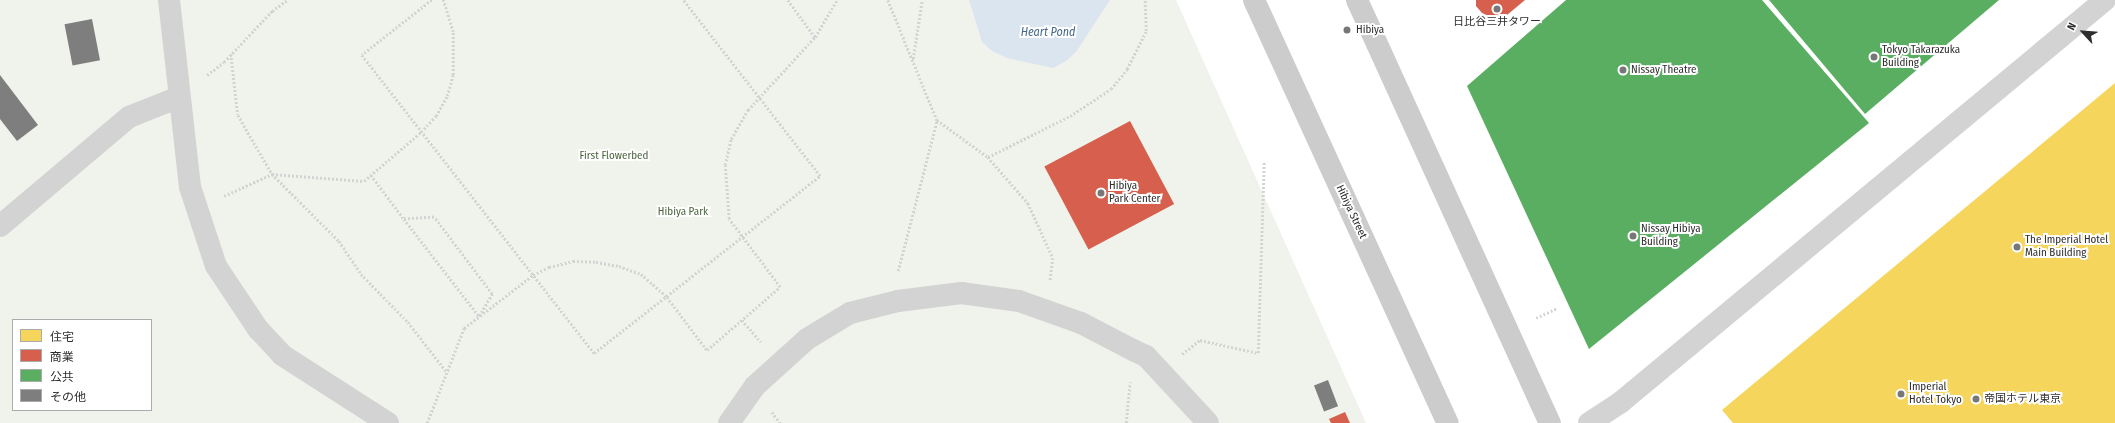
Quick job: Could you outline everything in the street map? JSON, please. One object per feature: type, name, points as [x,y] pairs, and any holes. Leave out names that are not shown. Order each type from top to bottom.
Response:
[{"type":"main road","name":"Hibiya Street","points":[[1254,0],[1448,423]]},
{"type":"main road","points":[[1357,0],[1550,423]]},
{"type":"street","points":[[169,0],[190,187],[216,266],[258,329],[282,355],[388,423]]},
{"type":"street","points":[[1590,423],[1620,402],[2105,0]]},
{"type":"street","points":[[0,226],[129,117],[179,97]]},
{"type":"street","points":[[729,423],[755,386],[807,339],[850,313],[890,303],[961,293],[1019,301],[1046,310],[1081,323],[1146,356],[1208,423]]},
{"type":"path","points":[[179,97],[231,54],[272,11],[287,0]]},
{"type":"path","points":[[432,0],[362,55],[594,353],[820,176],[683,0]]},
{"type":"path","points":[[197,209],[272,174],[364,181],[421,132],[436,116],[447,96],[453,75],[453,32],[443,0]]},
{"type":"path","points":[[788,0],[815,37]]},
{"type":"path","points":[[427,423],[464,328],[533,276],[549,267],[573,261],[619,266],[641,274],[667,297],[707,350],[780,287],[741,238],[729,219],[725,165],[731,139],[748,110],[815,37],[837,0]]},
{"type":"path","points":[[888,0],[937,120],[988,157],[1028,203],[1052,258],[1046,310]]},
{"type":"path","points":[[912,60],[922,0]]},
{"type":"path","points":[[988,157],[1070,116],[1111,89],[1127,69],[1146,31],[1145,0]]},
{"type":"path","points":[[231,54],[238,115],[272,174],[339,241],[361,274],[408,322],[447,372]]},
{"type":"path","points":[[890,303],[937,120]]},
{"type":"path","points":[[1160,371],[1200,340],[1258,353],[1264,161]]},
{"type":"path","points":[[371,175],[479,316]]},
{"type":"path","points":[[404,219],[434,216],[492,294],[479,316]]},
{"type":"path","points":[[1536,318],[1556,308]]},
{"type":"path","points":[[1126,423],[1133,350]]},
{"type":"green space","name":"Hibiya Park","points":[[0,0],[1176,0],[1366,423],[0,423]]},
{"type":"water","name":"Heart Pond","points":[[969,0],[1110,0],[1076,52],[1066,61],[1053,68],[1007,58],[992,51],[982,42]]},
{"type":"building: 住宅","name":"The Imperial Hotel Main Building","points":[[2115,83],[2115,423],[1733,423],[1722,410]]},
{"type":"building: 商業","name":"日比谷三井タワー","points":[[1476,0],[1525,0],[1507,15],[1493,18],[1482,13],[1476,6]]},
{"type":"building: 商業","points":[[1130,121],[1174,204],[1088,250],[1044,167]]},
{"type":"building: 商業","points":[[1345,412],[1350,423],[1331,423],[1329,419]]},
{"type":"building: 公共","name":"Nissay Hibiya Building","points":[[1566,0],[1762,0],[1869,123],[1589,349],[1467,86]]},
{"type":"building: 公共","name":"Tokyo Takarazuka Building","points":[[1769,0],[1999,0],[1865,114]]},
{"type":"building: その他","points":[[92,19],[100,60],[73,66],[65,24]]},
{"type":"building: その他","points":[[0,75],[38,125],[17,141],[0,119]]},
{"type":"building: その他","points":[[1328,380],[1338,406],[1324,412],[1314,385]]},
{"type":"place","name":"日比谷三井タワー","points":[[1497,9]]},
{"type":"place","name":"Hibiya","points":[[1347,30]]},
{"type":"place","name":"Tokyo Takarazuka Building","points":[[1874,57]]},
{"type":"place","name":"Nissay Theatre","points":[[1623,70]]},
{"type":"place","name":"Hibiya Park Center","points":[[1101,193]]},
{"type":"place","name":"Nissay Hibiya Building","points":[[1633,236]]},
{"type":"place","name":"The Imperial Hotel Main Building","points":[[2017,247]]},
{"type":"place","name":"Imperial Hotel Tokyo","points":[[1901,394]]},
{"type":"place","name":"帝国ホテル東京","points":[[1976,399]]},
{"type":"park label","name":"First Flowerbed","points":[[614,156]]}]
